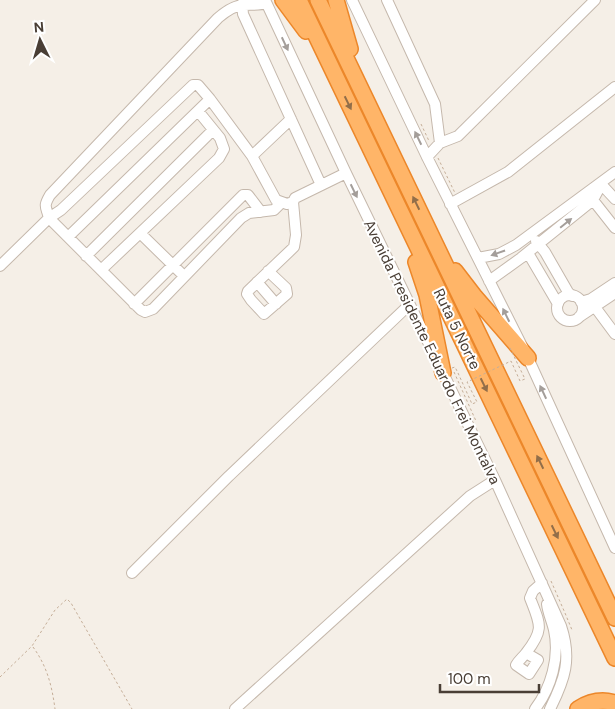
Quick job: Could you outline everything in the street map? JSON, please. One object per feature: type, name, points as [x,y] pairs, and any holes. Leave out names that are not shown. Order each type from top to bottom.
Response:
[{"type":"highway","points":[[283,0],[329,62]]},
{"type":"highway","name":"Ruta 5 Norte","points":[[299,0],[615,658]]},
{"type":"highway","name":"Ruta 5 Norte","points":[[318,0],[611,606],[615,618]]},
{"type":"highway","points":[[336,0],[358,82]]},
{"type":"highway","points":[[402,215],[426,295],[443,373]]},
{"type":"highway","points":[[436,246],[475,297],[528,358]]},
{"type":"highway","points":[[578,709],[585,704],[597,701],[615,703]]},
{"type":"street","points":[[252,0],[225,12],[218,18],[50,195],[45,208],[49,218],[140,310],[150,311],[241,218],[249,213],[274,210],[281,203]]},
{"type":"street","points":[[352,0],[450,204],[528,358],[615,548]]},
{"type":"street","points":[[387,0],[435,104],[440,143]]},
{"type":"street","points":[[427,157],[440,143],[458,136],[595,0]]},
{"type":"street","points":[[242,4],[260,5],[265,2]]},
{"type":"street","name":"Avenida Presidente Eduardo Frei Montalva","points":[[265,2],[494,480],[561,626],[567,648],[564,678],[550,709]]},
{"type":"street","points":[[242,4],[243,14],[321,185]]},
{"type":"street","points":[[0,266],[193,84],[198,85],[210,99],[252,156],[272,195],[281,203],[293,202],[295,198],[346,173]]},
{"type":"street","points":[[450,204],[508,172],[615,88]]},
{"type":"street","points":[[68,237],[210,99]]},
{"type":"street","points":[[101,270],[219,158],[224,149],[220,138],[198,111]]},
{"type":"street","points":[[252,156],[291,119]]},
{"type":"street","points":[[86,256],[214,130]]},
{"type":"street","points":[[489,281],[539,244],[615,172]]},
{"type":"street","points":[[601,184],[615,199]]},
{"type":"street","points":[[134,304],[243,195],[248,195],[261,212]]},
{"type":"street","points":[[478,258],[499,254],[590,197]]},
{"type":"street","points":[[590,197],[615,228]]},
{"type":"street","points":[[268,271],[287,291],[287,294],[264,314],[250,300],[247,294],[268,271],[294,247],[296,236],[293,202]]},
{"type":"street","points":[[140,233],[184,276]]},
{"type":"street","points":[[530,235],[545,252],[568,292],[581,302],[583,308],[578,318]]},
{"type":"street","points":[[528,253],[558,304]]},
{"type":"street","points":[[257,282],[276,304]]},
{"type":"street","points":[[581,302],[591,299],[615,283]]},
{"type":"street","points":[[572,296],[561,299],[557,309],[562,319],[568,321],[578,318],[613,298]]},
{"type":"street","points":[[132,573],[230,476],[409,305]]},
{"type":"street","points":[[595,307],[615,334]]},
{"type":"street","points":[[235,709],[470,496],[494,480]]},
{"type":"street","points":[[526,653],[540,630],[540,624],[530,598],[534,591],[544,588],[548,611],[555,632],[556,655],[548,688],[535,709]]},
{"type":"path","points":[[458,373],[472,404],[477,402],[467,382],[511,362],[520,381],[525,379],[509,346]]},
{"type":"path","points":[[0,677],[32,646],[55,610],[67,599],[132,709]]},
{"type":"path","points":[[32,646],[40,657],[50,679],[55,709]]}]
